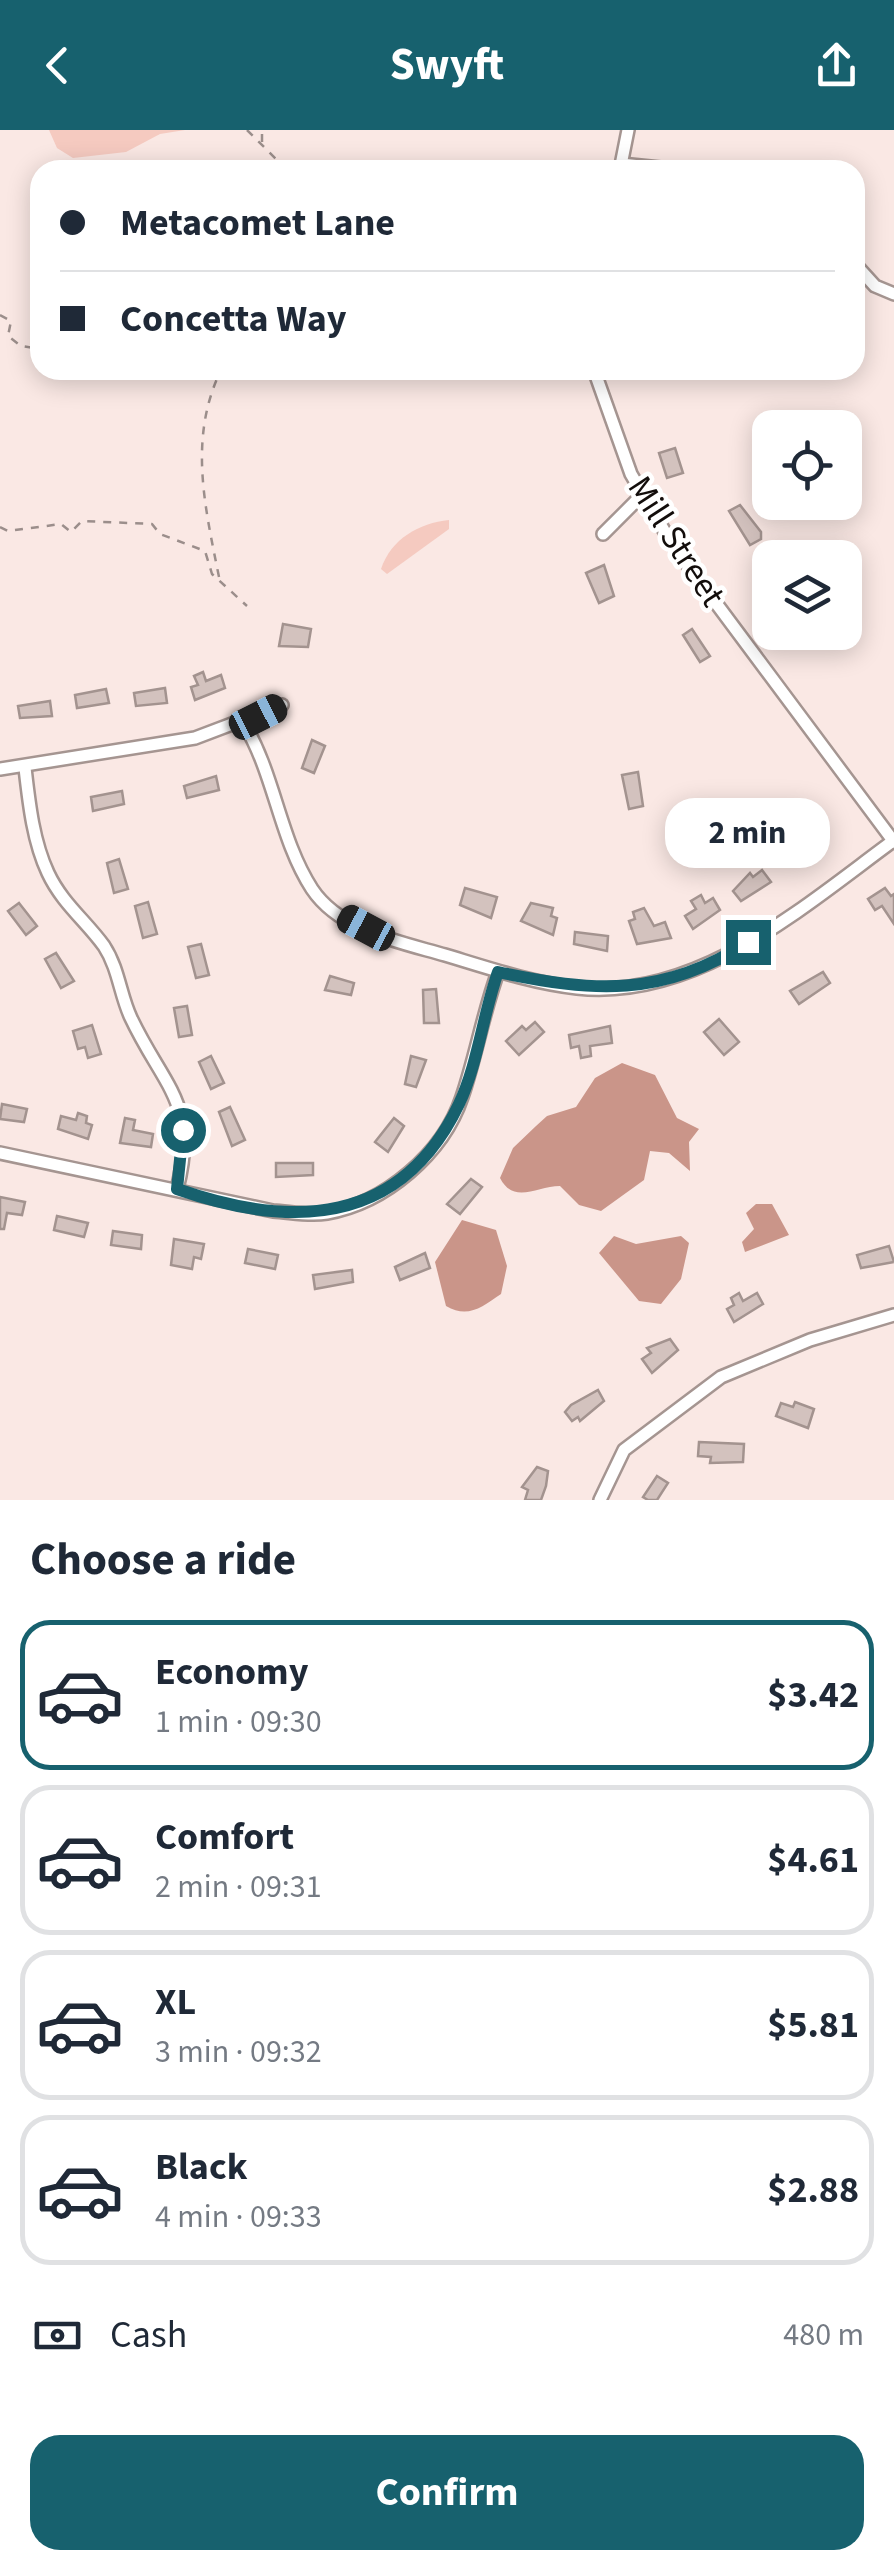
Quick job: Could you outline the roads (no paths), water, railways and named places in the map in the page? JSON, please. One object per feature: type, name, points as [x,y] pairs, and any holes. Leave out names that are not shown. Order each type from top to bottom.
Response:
[{"type":"street","points":[[622,160],[628,130]]},
{"type":"street","points":[[865,275],[875,286],[894,294]]},
{"type":"street","name":"Mill Street","points":[[598,380],[642,495],[672,544],[894,842]]},
{"type":"street","points":[[603,534],[642,495]]},
{"type":"street","points":[[0,769],[194,738],[282,704]]},
{"type":"street","points":[[243,722],[270,774],[300,865],[312,889],[332,910],[376,935],[498,972],[578,988],[658,981],[683,974],[736,949],[894,842]]},
{"type":"street","points":[[25,768],[34,828],[49,876],[64,902],[109,955],[130,1016],[180,1102],[184,1142],[177,1189]]},
{"type":"street","points":[[0,1153],[204,1198],[313,1214],[342,1209],[388,1188],[434,1146],[461,1102],[498,972]]},
{"type":"street","points":[[600,1500],[624,1450],[722,1377],[810,1340],[894,1315]]}]
